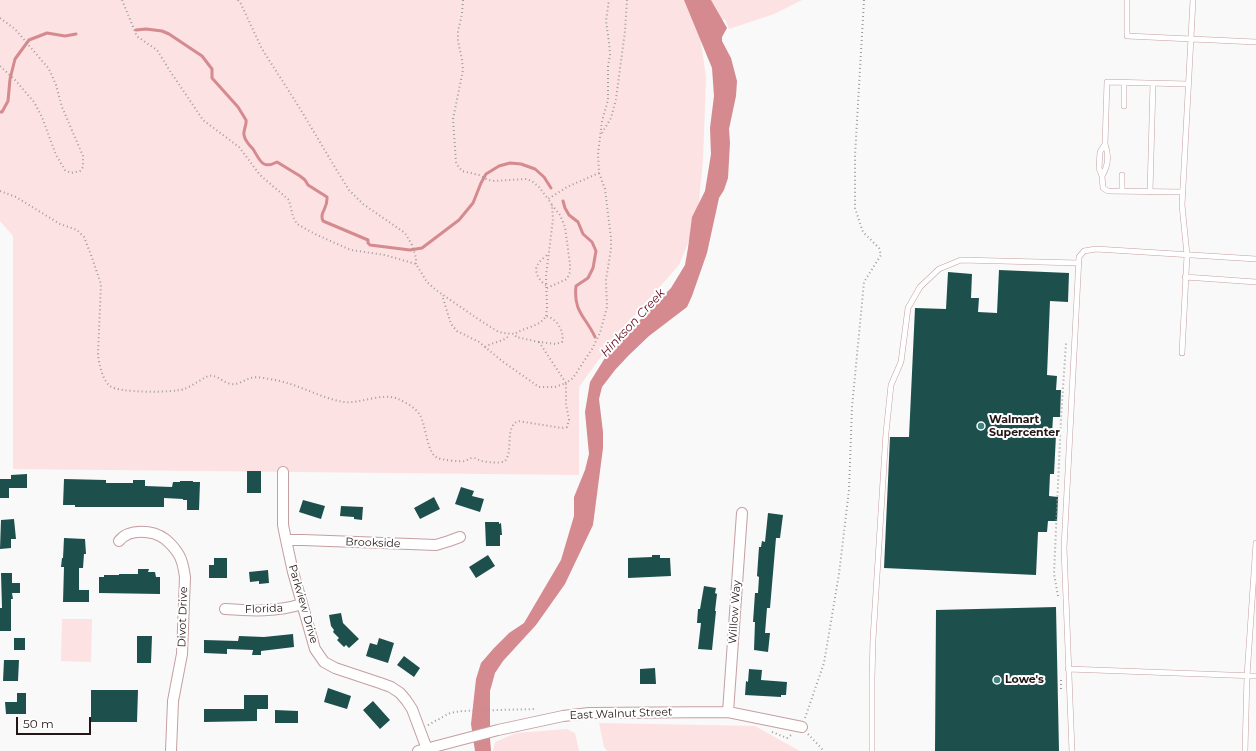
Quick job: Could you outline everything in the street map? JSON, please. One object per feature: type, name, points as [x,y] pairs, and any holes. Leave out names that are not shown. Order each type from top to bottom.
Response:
[{"type":"street","name":"Parkview Drive","points":[[283,472],[283,525],[302,604],[315,648],[324,662],[335,668],[391,687],[400,693],[412,709],[420,729],[422,750]]},
{"type":"street","name":"Willow Way","points":[[728,712],[742,513]]},
{"type":"street","name":"Divot Drive","points":[[119,541],[127,534],[140,532],[153,533],[165,538],[173,546],[180,555],[183,566],[185,577],[182,654],[173,701],[171,751]]},
{"type":"street","name":"Brookside","points":[[286,540],[436,545],[449,542],[460,537]]},
{"type":"street","name":"Florida","points":[[225,609],[256,611],[273,610],[302,604]]},
{"type":"street","name":"East Walnut Street","points":[[422,750],[498,730],[563,716],[589,713],[728,712],[802,727]]},
{"type":"lane","points":[[1128,0],[1127,36],[1256,42]]},
{"type":"lane","points":[[1182,353],[1186,255],[1182,205],[1193,0]]},
{"type":"lane","points":[[1183,192],[1108,190],[1103,188],[1102,176],[1099,168],[1100,152],[1105,144],[1106,82],[1188,84]]},
{"type":"lane","points":[[1124,82],[1124,106]]},
{"type":"lane","points":[[1150,192],[1153,83]]},
{"type":"lane","points":[[1122,175],[1122,191]]},
{"type":"lane","points":[[1072,751],[1064,548],[1079,257],[1081,253],[1096,249],[1256,259]]},
{"type":"lane","points":[[872,751],[872,678],[874,632],[886,432],[891,385],[901,362],[908,308],[920,288],[939,269],[961,260],[1079,263]]},
{"type":"lane","points":[[1185,277],[1256,282]]},
{"type":"lane","points":[[1246,751],[1247,676],[1253,631],[1256,543]]},
{"type":"lane","points":[[1068,669],[1256,676]]},
{"type":"path","points":[[122,0],[136,34],[157,50],[170,72],[203,120],[239,147],[260,175],[286,197],[291,204],[293,217],[297,224],[315,234],[351,250],[385,255],[416,264]]},
{"type":"path","points":[[238,0],[262,49],[296,101],[349,190],[363,204],[405,233],[412,245],[416,258],[416,264],[427,282],[442,295],[497,331],[515,334],[544,320],[546,316],[546,276],[552,213],[552,205],[548,199]]},
{"type":"path","points":[[463,0],[462,14],[458,31],[458,41],[463,70],[453,119],[456,162],[462,171],[479,175],[488,180],[496,181],[527,179],[539,187],[548,199],[563,220],[570,272],[567,279],[546,287]]},
{"type":"path","points":[[442,295],[453,328],[476,340],[502,361],[539,387],[555,387],[566,383],[573,378],[592,349],[600,333],[607,307],[606,280],[611,249],[605,189],[599,173],[598,154],[602,121],[608,100],[608,66],[610,55],[606,21],[610,0]]},
{"type":"path","points":[[601,134],[611,118],[616,99],[625,30],[627,0]]},
{"type":"path","points":[[768,730],[787,738],[802,727],[824,663],[839,574],[849,490],[852,407],[864,282],[880,255],[879,248],[862,232],[855,208],[854,156],[864,0]]},
{"type":"path","points":[[0,18],[15,29],[49,69],[56,85],[62,107],[83,156],[83,167],[80,171],[71,173],[65,170],[50,142],[42,117],[34,102],[16,81],[0,66]]},
{"type":"path","points":[[548,199],[572,185],[599,173]]},
{"type":"path","points":[[0,191],[16,198],[60,224],[77,230],[84,237],[101,284],[98,354],[99,365],[108,385],[112,388],[131,391],[176,391],[184,389],[211,375],[219,377],[232,384],[254,377],[276,380],[334,400],[345,402],[391,397],[415,409],[420,415],[425,428],[429,448],[434,456],[438,458],[461,461],[465,461],[470,458],[479,461],[501,463],[508,457],[511,428],[516,421],[562,428],[568,425],[569,420],[566,404],[566,383],[539,342]]},
{"type":"path","points":[[546,287],[536,272],[537,265],[549,253]]},
{"type":"path","points":[[515,334],[516,337],[539,342],[559,343],[563,339],[562,331],[552,318],[546,316]]},
{"type":"path","points":[[485,347],[503,340],[510,334]]},
{"type":"path","points":[[420,729],[450,713],[462,710],[536,709]]},
{"type":"path","points":[[802,727],[824,751]]},
{"type":"shaded area","points":[[0,0],[802,0],[774,14],[729,29],[725,19],[699,28],[706,77],[703,160],[697,221],[679,265],[616,336],[579,387],[579,475],[13,469],[13,236],[0,221]]},
{"type":"shaded area","points":[[684,0],[711,0],[727,28],[722,37],[722,41],[731,58],[737,81],[736,96],[729,129],[730,143],[728,178],[724,190],[719,198],[707,253],[687,307],[649,336],[615,370],[602,387],[599,399],[603,432],[603,448],[593,525],[565,584],[536,625],[503,661],[495,673],[490,691],[491,751],[475,751],[471,724],[476,679],[481,663],[509,633],[524,623],[561,560],[574,516],[574,497],[585,470],[589,454],[585,412],[590,382],[608,353],[671,288],[685,265],[692,217],[705,191],[711,154],[710,128],[714,96],[712,68]]},
{"type":"shaded area","points":[[62,619],[92,619],[91,662],[61,661]]},
{"type":"shaded area","points":[[599,723],[755,726],[800,751],[607,751],[604,747]]},
{"type":"shaded area","points":[[567,729],[575,733],[579,751],[493,751],[495,742],[516,733]]},
{"type":"building","name":"Walmart Supercenter","points":[[999,270],[1069,273],[1068,302],[1050,301],[1047,375],[1057,376],[1056,390],[1061,390],[1060,417],[1053,417],[1052,434],[1056,435],[1054,474],[1050,474],[1049,496],[1058,497],[1057,521],[1048,521],[1047,532],[1038,532],[1036,575],[884,568],[890,437],[909,437],[915,308],[946,309],[948,272],[972,274],[971,298],[979,298],[978,312],[997,313]]},
{"type":"building","points":[[247,471],[261,471],[261,493],[247,493]]},
{"type":"building","points":[[27,474],[27,488],[9,488],[9,498],[0,498],[0,479],[11,479],[11,475]]},
{"type":"building","points":[[64,479],[106,480],[106,483],[133,483],[133,480],[145,480],[145,486],[172,487],[173,482],[200,482],[199,510],[187,510],[187,500],[164,498],[164,507],[75,507],[75,505],[63,505]]},
{"type":"building","points":[[461,487],[474,491],[472,496],[484,499],[480,512],[455,504]]},
{"type":"building","points":[[434,497],[440,509],[420,519],[414,508]]},
{"type":"building","points":[[303,500],[325,506],[321,519],[299,512]]},
{"type":"building","points":[[341,506],[363,507],[362,520],[354,519],[354,517],[340,516]]},
{"type":"building","points":[[768,513],[783,515],[780,538],[776,538],[770,608],[767,608],[765,633],[770,633],[768,652],[754,650],[755,622],[753,622],[755,593],[758,593],[759,577],[757,576],[759,547],[761,547],[762,541],[765,542]]},
{"type":"building","points":[[14,519],[16,539],[11,539],[11,548],[0,549],[1,520]]},
{"type":"building","points":[[485,522],[501,523],[502,535],[500,535],[500,546],[486,546]]},
{"type":"building","points":[[64,538],[85,539],[86,554],[84,554],[83,568],[79,568],[79,590],[89,590],[89,602],[63,602],[64,567],[61,567]]},
{"type":"building","points":[[488,555],[495,566],[476,578],[469,567]]},
{"type":"building","points":[[652,555],[660,555],[660,558],[670,558],[671,576],[628,578],[628,558],[652,557]]},
{"type":"building","points":[[214,558],[227,558],[227,578],[209,578],[209,565],[214,565]]},
{"type":"building","points":[[138,569],[149,569],[148,572],[155,572],[156,577],[160,577],[160,594],[99,593],[99,577],[104,577],[104,575],[138,574]]},
{"type":"building","points":[[268,570],[269,583],[259,584],[259,581],[250,582],[249,572]]},
{"type":"building","points":[[1,573],[12,573],[12,583],[20,583],[20,593],[12,593],[11,631],[0,631],[0,608],[2,608]]},
{"type":"building","points":[[704,586],[716,588],[715,593],[717,594],[712,650],[698,649],[701,623],[697,623],[698,609],[700,609]]},
{"type":"building","name":"Lowe's","points":[[1056,607],[1059,751],[935,751],[936,610]]},
{"type":"building","points":[[341,613],[343,623],[359,639],[349,648],[346,645],[344,647],[337,640],[339,638],[333,632],[334,630],[331,626],[329,615]]},
{"type":"building","points":[[293,634],[294,647],[261,651],[261,655],[252,655],[253,650],[227,649],[227,654],[204,653],[204,640],[238,641],[239,636],[264,637]]},
{"type":"building","points":[[137,636],[152,636],[151,663],[137,663]]},
{"type":"building","points":[[14,638],[25,638],[25,650],[14,650]]},
{"type":"building","points":[[379,638],[394,643],[388,663],[366,656],[370,643],[377,645]]},
{"type":"building","points":[[404,656],[420,668],[414,677],[397,665]]},
{"type":"building","points":[[4,660],[19,660],[18,681],[3,681]]},
{"type":"building","points":[[655,668],[656,684],[640,684],[640,669]]},
{"type":"building","points":[[749,669],[762,670],[761,680],[787,682],[786,695],[781,695],[781,697],[745,695]]},
{"type":"building","points":[[328,688],[351,696],[347,709],[324,702]]},
{"type":"building","points":[[91,690],[138,690],[137,722],[91,722]]},
{"type":"building","points":[[17,693],[26,693],[26,714],[6,714],[5,702],[17,702]]},
{"type":"building","points":[[244,695],[268,695],[268,709],[257,709],[257,721],[204,722],[204,709],[244,709]]},
{"type":"building","points":[[373,701],[390,720],[380,729],[363,710]]},
{"type":"building","points":[[275,710],[298,711],[298,723],[275,723]]},
{"type":"waterway","points":[[136,30],[146,29],[162,31],[202,56],[212,69],[212,78],[238,107],[246,120],[244,133],[247,143],[262,163],[268,165],[277,162],[300,176],[308,185],[327,197],[322,215],[323,221],[368,240],[370,245],[410,250],[422,248],[459,220],[473,203],[486,174],[499,166],[510,163],[521,164],[535,169],[544,177],[551,188]]},
{"type":"waterway","points":[[0,112],[2,112],[8,101],[10,79],[15,59],[29,40],[47,33],[65,36],[76,34]]},
{"type":"waterway","points":[[563,201],[569,215],[578,222],[583,234],[592,242],[596,251],[593,268],[588,278],[576,286],[576,302],[578,308],[595,337]]},
{"type":"place","name":"Walmart Supercenter","points":[[981,426]]},
{"type":"place","name":"Lowe's","points":[[997,680]]},
{"type":"water label","name":"Hinkson Creek","points":[[633,323]]}]
